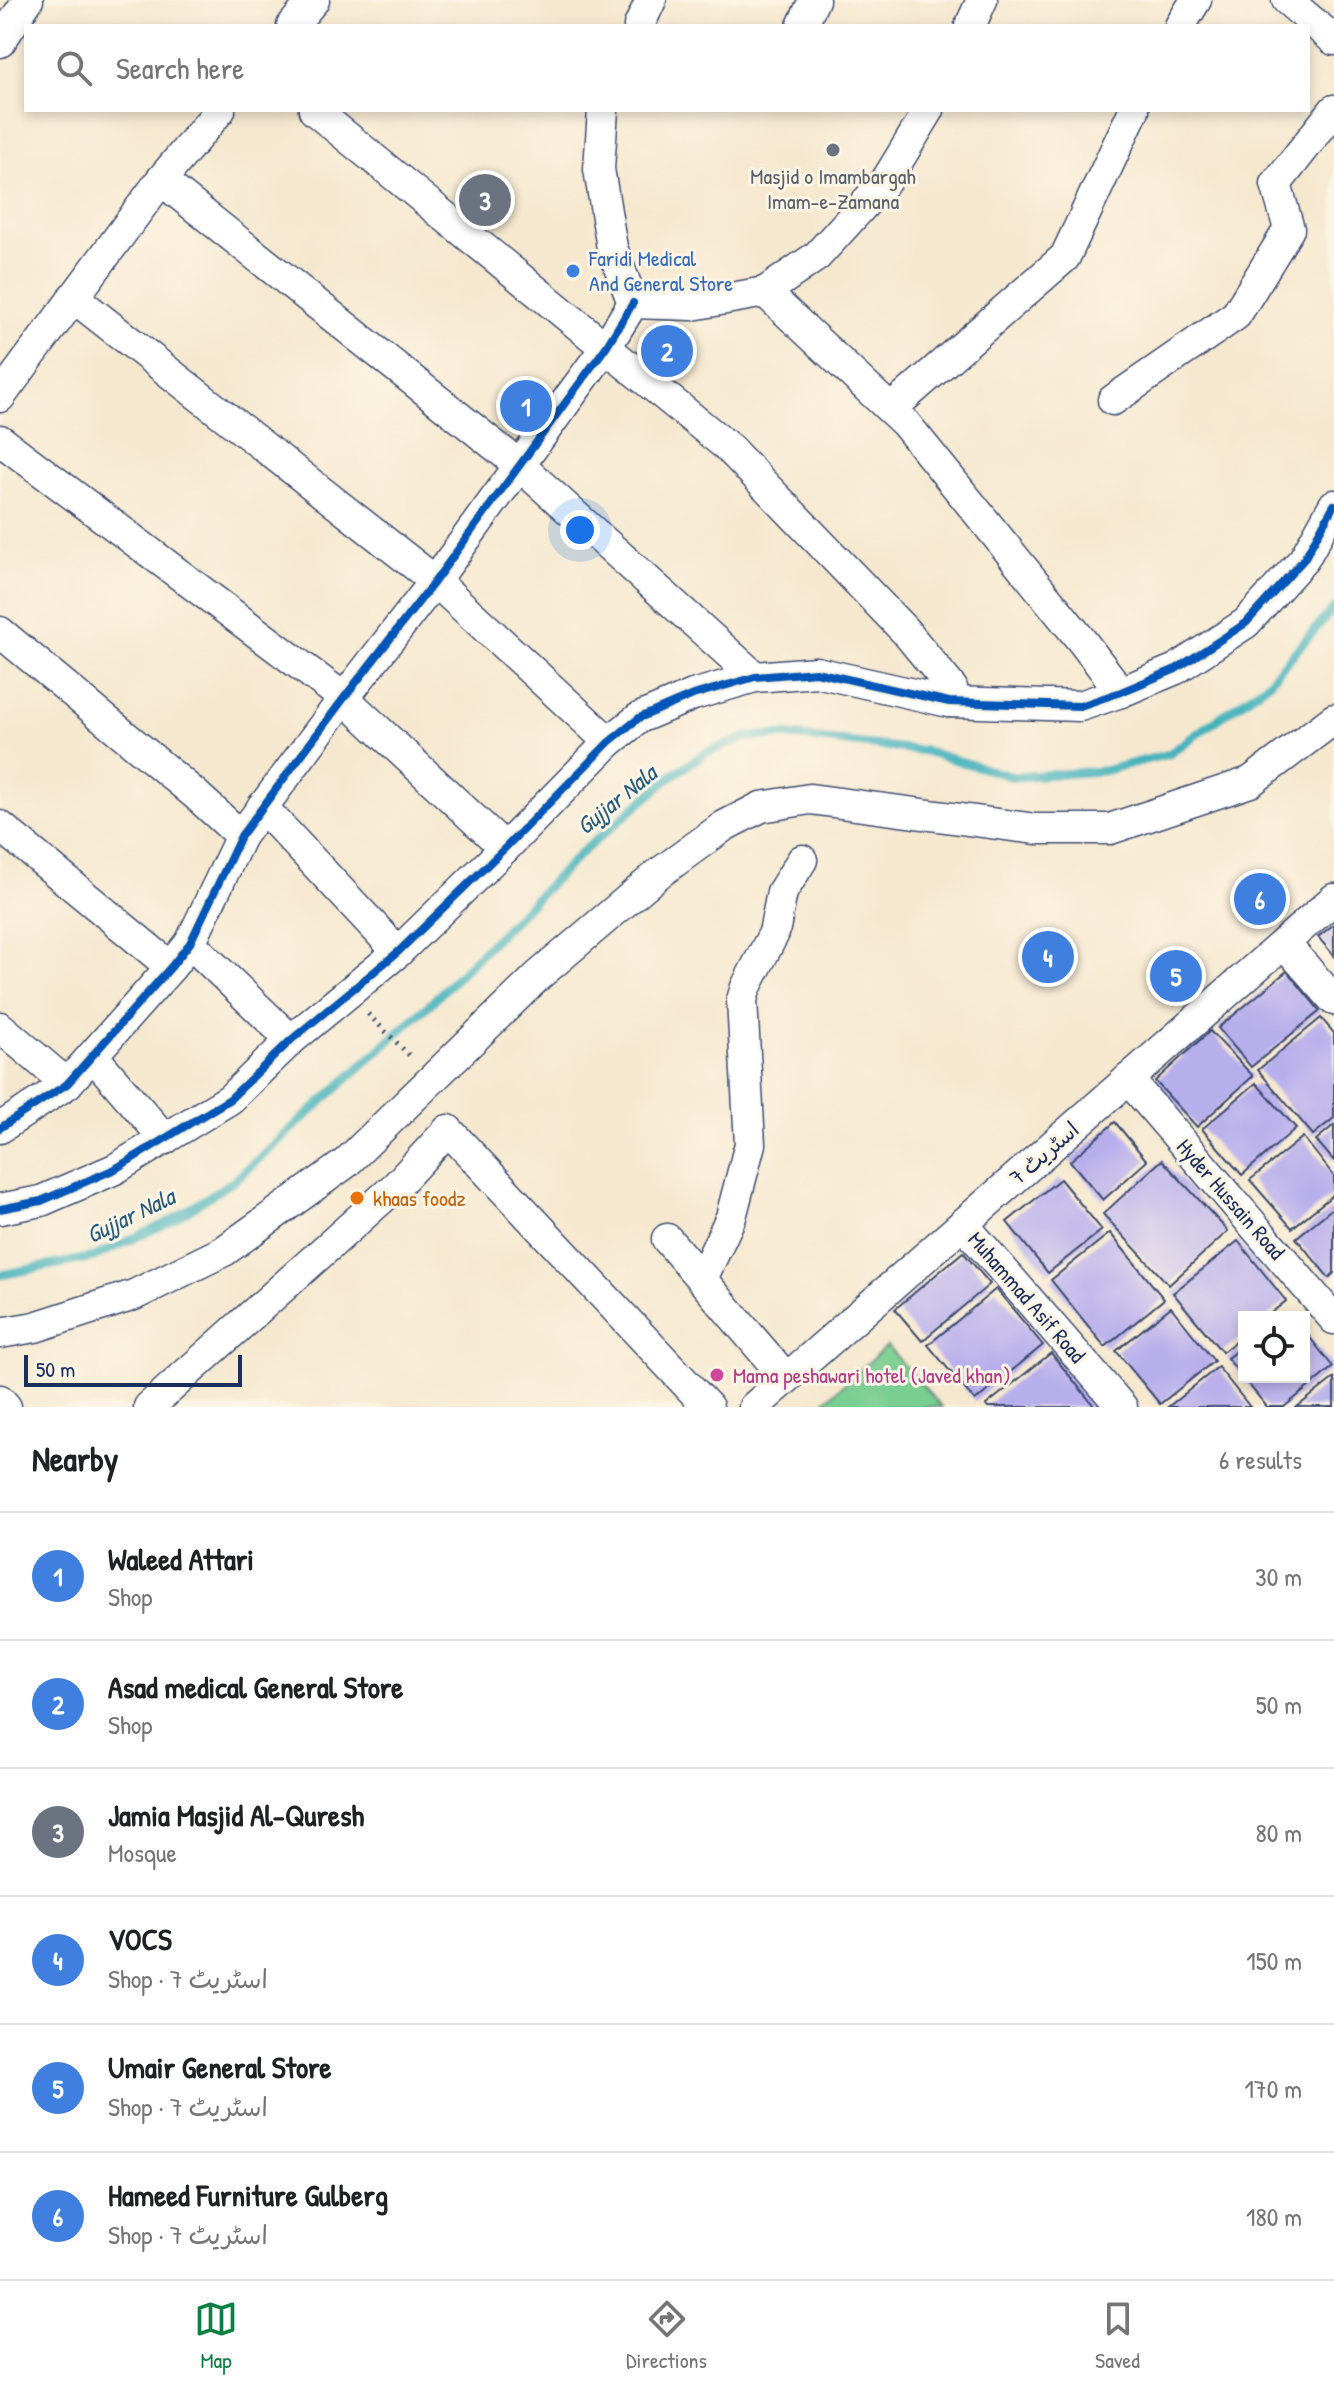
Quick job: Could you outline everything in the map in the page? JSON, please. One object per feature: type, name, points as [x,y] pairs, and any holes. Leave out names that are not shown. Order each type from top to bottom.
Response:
[{"type":"street","points":[[0,42],[28,0]]},
{"type":"street","points":[[294,24],[314,0]]},
{"type":"street","points":[[640,24],[651,0]]},
{"type":"street","points":[[803,24],[814,0]]},
{"type":"street","points":[[971,24],[982,0]]},
{"type":"street","points":[[1181,24],[1196,0]]},
{"type":"street","points":[[1287,0],[1334,40]]},
{"type":"street","points":[[1113,400],[1236,315],[1289,229],[1276,184],[1334,110]]},
{"type":"street","points":[[0,397],[161,180],[218,112]]},
{"type":"street","points":[[316,112],[729,448],[906,632],[952,688],[949,702]]},
{"type":"street","points":[[603,112],[599,169],[601,185],[612,248],[633,303]]},
{"type":"street","points":[[633,303],[692,305],[765,292],[817,256],[887,179],[928,112]]},
{"type":"street","points":[[891,409],[1065,257],[1133,112]]},
{"type":"street","points":[[161,180],[518,464],[755,677]]},
{"type":"street","points":[[765,292],[915,435],[1121,692]]},
{"type":"street","points":[[73,297],[435,581],[609,742]]},
{"type":"street","points":[[0,1128],[67,1084],[190,943],[241,836],[435,581],[606,347],[633,303]]},
{"type":"street","points":[[0,440],[344,698],[505,848]]},
{"type":"street","points":[[0,1209],[41,1201],[103,1175],[230,1099],[291,1040],[398,952],[609,742],[639,718],[693,695],[755,677],[816,672],[949,702],[1080,706],[1176,669],[1246,623],[1304,559],[1334,505]]},
{"type":"street","points":[[0,632],[241,836]]},
{"type":"street","points":[[0,1333],[35,1327],[134,1295],[224,1251],[346,1163],[539,975],[658,874],[724,826],[761,807],[810,799],[1036,829],[1110,829],[1250,782],[1334,719]]},
{"type":"street","points":[[262,807],[398,952]]},
{"type":"street","points":[[0,826],[171,967]]},
{"type":"street","points":[[702,1279],[731,1217],[750,1144],[742,1000],[774,933],[782,892],[802,860]]},
{"type":"street","name":"اسٹریٹ 7","points":[[754,1407],[1334,899]]},
{"type":"street","points":[[190,943],[291,1040]]},
{"type":"street","points":[[1284,943],[1334,1000]]},
{"type":"street","points":[[0,1027],[67,1084]]},
{"type":"street","points":[[93,1056],[165,1139]]},
{"type":"street","name":"Hyder Hussain Road","points":[[1128,1079],[1334,1319]]},
{"type":"street","points":[[149,1407],[396,1186],[448,1130],[708,1407]]},
{"type":"street","name":"Muhammad Asif Road","points":[[963,1224],[1122,1407]]},
{"type":"street","points":[[667,1239],[786,1378]]},
{"type":"street","points":[[0,1400],[6,1407]]},
{"type":"path","points":[[375,1021],[415,1061]]},
{"type":"green space","points":[[887,1346],[942,1407],[818,1407]]},
{"type":"building","points":[[1334,924],[1334,956],[1318,937]]},
{"type":"building","points":[[1287,971],[1320,1011],[1251,1067],[1218,1028]]},
{"type":"building","points":[[1321,1018],[1334,1033],[1334,1118],[1313,1135],[1258,1070]]},
{"type":"building","points":[[1210,1031],[1253,1076],[1197,1127],[1155,1081]]},
{"type":"building","points":[[1256,1083],[1296,1128],[1242,1175],[1202,1129]]},
{"type":"building","points":[[1115,1122],[1147,1161],[1103,1200],[1070,1161]]},
{"type":"building","points":[[1334,1125],[1334,1161],[1316,1140]]},
{"type":"building","points":[[1303,1137],[1334,1176],[1334,1194],[1292,1228],[1250,1180]]},
{"type":"building","points":[[1162,1160],[1228,1231],[1169,1285],[1103,1214]]},
{"type":"building","points":[[1060,1179],[1102,1230],[1048,1273],[1007,1222]]},
{"type":"building","points":[[1334,1207],[1334,1273],[1329,1278],[1296,1238]]},
{"type":"building","points":[[1110,1233],[1164,1299],[1105,1347],[1051,1280]]},
{"type":"building","points":[[1238,1241],[1286,1301],[1274,1311],[1238,1311],[1238,1340],[1222,1352],[1173,1293]]},
{"type":"building","points":[[963,1252],[990,1284],[922,1341],[895,1309]]},
{"type":"building","points":[[996,1289],[1043,1345],[975,1401],[928,1345]]},
{"type":"building","points":[[1171,1307],[1214,1361],[1160,1404],[1116,1351]]},
{"type":"building","points":[[1310,1338],[1333,1367],[1284,1407],[1267,1407],[1247,1383],[1310,1383]]},
{"type":"building","points":[[1238,1350],[1238,1371],[1227,1358]]},
{"type":"building","points":[[1051,1353],[1095,1407],[987,1407],[986,1405]]},
{"type":"building","points":[[1218,1367],[1250,1407],[1168,1407]]},
{"type":"building","points":[[1334,1378],[1334,1407],[1297,1407]]},
{"type":"waterway","name":"Gujjar Nala","points":[[0,1275],[94,1257],[171,1221],[235,1180],[432,1002],[582,852],[673,775],[705,753],[747,737],[784,735],[925,751],[1013,777],[1103,771],[1169,754],[1267,684],[1334,608]]},
{"type":"cycle path","points":[[0,1128],[67,1084],[190,943],[241,836],[435,581],[606,347],[633,303]]},
{"type":"cycle path","points":[[0,1209],[41,1201],[115,1169],[230,1099],[291,1040],[398,952],[609,742],[639,718],[693,695],[755,677],[816,672],[949,702],[1080,706],[1176,669],[1246,623],[1304,559],[1334,505]]},
{"type":"place","name":"Masjid o Imambargah Imam-e-Zamana","points":[[833,150]]},
{"type":"place","name":"Jamia Masjid Al-Quresh","points":[[485,200]]},
{"type":"place","name":"Faridi Medical And General Store","points":[[573,271]]},
{"type":"place","name":"Asad medical General Store","points":[[667,351]]},
{"type":"place","name":"Waleed Attari","points":[[526,406]]},
{"type":"place","name":"Hameed Furniture Gulberg","points":[[1260,899]]},
{"type":"place","name":"VOCS","points":[[1048,957]]},
{"type":"place","name":"Umair General Store","points":[[1176,976]]},
{"type":"place","name":"khaas foodz","points":[[357,1198]]},
{"type":"place","name":"Mama peshawari hotel (Javed khan)","points":[[717,1375]]}]
